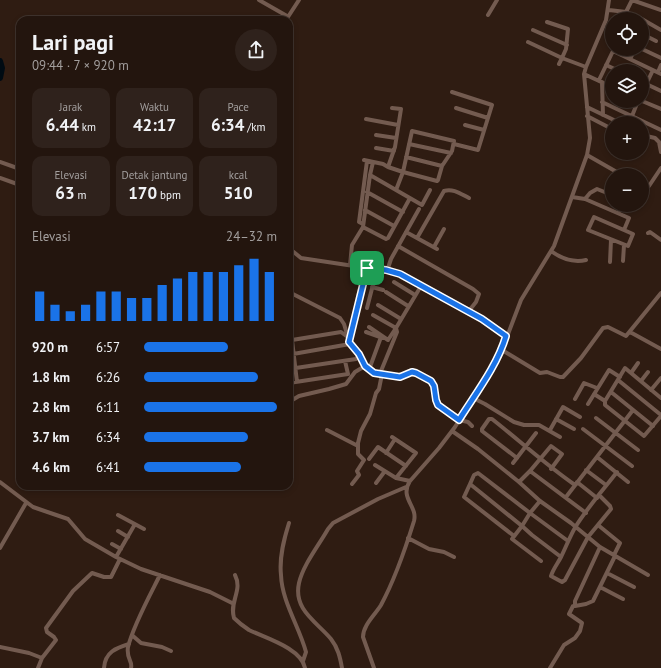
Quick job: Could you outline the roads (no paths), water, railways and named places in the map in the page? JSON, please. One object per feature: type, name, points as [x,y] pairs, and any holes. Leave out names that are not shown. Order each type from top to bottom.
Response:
[{"type":"street","points":[[258,0],[284,16]]},
{"type":"street","points":[[288,16],[299,0]]},
{"type":"street","points":[[488,15],[497,0]]},
{"type":"street","points":[[342,668],[340,654],[332,640],[303,610],[298,592],[300,579],[319,544],[333,523],[406,487],[452,431],[502,350],[506,336],[521,300],[554,246],[587,155],[590,138],[584,74],[609,10],[609,1],[604,0]]},
{"type":"street","points":[[609,10],[626,12],[632,0],[661,10]]},
{"type":"street","points":[[547,22],[568,30],[566,45],[559,64]]},
{"type":"street","points":[[649,23],[661,30]]},
{"type":"street","points":[[532,30],[566,45]]},
{"type":"street","points":[[649,38],[656,41]]},
{"type":"street","points":[[528,42],[562,58],[586,67]]},
{"type":"street","points":[[649,52],[661,58]]},
{"type":"street","points":[[626,56],[659,73],[661,65]]},
{"type":"street","points":[[603,115],[600,81],[605,68]]},
{"type":"street","points":[[649,76],[653,70]]},
{"type":"street","points":[[584,74],[605,84]]},
{"type":"street","points":[[649,85],[661,91]]},
{"type":"street","points":[[396,190],[403,172],[412,131],[453,140],[454,144],[478,150],[492,105],[452,92]]},
{"type":"street","points":[[602,102],[632,116],[635,108]]},
{"type":"street","points":[[649,103],[661,109]]},
{"type":"street","points":[[587,107],[603,115]]},
{"type":"street","points":[[388,167],[394,151],[401,109],[392,108]]},
{"type":"street","points":[[456,108],[488,118]]},
{"type":"street","points":[[587,116],[605,126]]},
{"type":"street","points":[[366,119],[398,125]]},
{"type":"street","points":[[649,124],[661,130]]},
{"type":"street","points":[[465,125],[484,130]]},
{"type":"street","points":[[376,135],[396,138]]},
{"type":"street","points":[[649,137],[655,138],[659,142],[661,152]]},
{"type":"street","points":[[409,144],[451,153]]},
{"type":"street","points":[[350,266],[352,245],[363,226],[362,218],[366,160],[437,181],[442,166],[451,153],[454,144]]},
{"type":"street","points":[[376,148],[394,151]]},
{"type":"street","points":[[587,155],[610,168]]},
{"type":"street","points":[[406,158],[442,166]]},
{"type":"street","points":[[0,162],[16,168]]},
{"type":"street","points":[[362,218],[365,210],[370,175],[374,162]]},
{"type":"street","points":[[649,186],[661,168]]},
{"type":"street","points":[[370,175],[422,204],[430,190]]},
{"type":"street","points":[[0,178],[16,184]]},
{"type":"street","points":[[585,199],[590,193],[597,189],[605,192]]},
{"type":"street","points":[[417,238],[444,191],[453,190],[469,198]]},
{"type":"street","points":[[367,192],[402,212]]},
{"type":"street","points":[[572,197],[585,199],[629,218],[624,230]]},
{"type":"street","points":[[363,226],[386,239],[410,198]]},
{"type":"street","points":[[386,270],[419,209]]},
{"type":"street","points":[[365,210],[394,226]]},
{"type":"street","points":[[594,217],[633,234],[628,246],[611,240],[588,230],[594,217]]},
{"type":"street","points":[[406,232],[436,248],[444,229]]},
{"type":"street","points":[[648,233],[650,232],[661,240]]},
{"type":"street","points":[[610,262],[611,240]]},
{"type":"street","points":[[624,245],[624,261]]},
{"type":"street","points":[[398,246],[477,292],[479,296],[468,312]]},
{"type":"street","points":[[293,251],[301,258],[386,270],[400,274],[468,312],[506,336]]},
{"type":"street","points":[[551,251],[558,256],[571,261],[579,262],[586,260]]},
{"type":"street","points":[[349,341],[367,268]]},
{"type":"street","points":[[367,308],[377,269]]},
{"type":"street","points":[[394,282],[415,295]]},
{"type":"street","points":[[388,340],[421,286]]},
{"type":"street","points":[[372,287],[385,291],[408,306]]},
{"type":"street","points":[[502,350],[540,373],[549,372],[562,377],[581,358],[604,327],[625,336],[630,332],[661,293]]},
{"type":"street","points":[[293,294],[340,318],[344,324],[349,341]]},
{"type":"street","points":[[378,305],[401,319]]},
{"type":"street","points":[[373,315],[396,328]]},
{"type":"street","points":[[369,327],[388,340]]},
{"type":"street","points":[[352,484],[359,476],[357,471],[364,460],[358,454],[361,431],[370,414],[379,389],[382,372],[396,332],[396,328]]},
{"type":"street","points":[[293,340],[341,332],[359,354],[365,366],[374,373],[382,372],[391,377],[400,377],[412,372],[421,375],[433,384],[438,405],[459,420],[468,422],[472,426]]},
{"type":"street","points":[[630,332],[661,349]]},
{"type":"street","points":[[367,338],[367,333],[393,341]]},
{"type":"street","points":[[370,367],[381,337]]},
{"type":"street","points":[[297,382],[293,354],[349,341]]},
{"type":"street","points":[[295,368],[356,359],[359,354]]},
{"type":"street","points":[[293,382],[348,374],[345,361]]},
{"type":"street","points":[[630,373],[638,363]]},
{"type":"street","points":[[293,400],[299,396],[346,384],[355,372],[365,366]]},
{"type":"street","points":[[588,404],[608,370],[619,379],[661,415],[644,436],[605,405],[606,401],[619,379],[625,368],[661,398]]},
{"type":"street","points":[[641,381],[648,372]]},
{"type":"street","points":[[651,390],[661,378]]},
{"type":"street","points":[[575,399],[584,383],[597,388]]},
{"type":"street","points":[[611,392],[653,426]]},
{"type":"street","points":[[594,394],[606,401]]},
{"type":"street","points":[[473,398],[516,423],[524,425],[539,425],[560,437]]},
{"type":"street","points":[[550,430],[563,407],[580,417]]},
{"type":"street","points":[[566,497],[633,410]]},
{"type":"street","points":[[596,418],[638,450]]},
{"type":"street","points":[[517,458],[482,431],[489,419],[492,419],[526,446],[551,469],[598,496],[610,506],[611,509],[588,537],[565,580],[562,582],[553,577],[551,574],[561,557],[575,526],[586,513],[598,496],[606,485],[617,472]]},
{"type":"street","points":[[556,419],[574,429]]},
{"type":"street","points":[[583,429],[632,466]]},
{"type":"street","points":[[327,430],[358,446]]},
{"type":"street","points":[[452,431],[478,449],[540,501],[575,526],[600,547],[648,575]]},
{"type":"street","points":[[513,463],[536,433]]},
{"type":"street","points":[[386,453],[393,438],[416,453],[396,478]]},
{"type":"street","points":[[519,482],[550,446],[561,452],[561,455],[551,469]]},
{"type":"street","points":[[369,460],[378,447],[406,466]]},
{"type":"street","points":[[597,457],[628,482]]},
{"type":"street","points":[[375,465],[396,478],[410,481]]},
{"type":"street","points":[[586,470],[606,485]]},
{"type":"street","points":[[376,483],[385,471]]},
{"type":"street","points":[[530,471],[586,513]]},
{"type":"street","points":[[514,536],[464,497],[474,475],[478,473],[530,514],[568,541]]},
{"type":"street","points":[[0,482],[26,503],[39,510],[68,519],[85,539],[133,566],[210,592],[232,603]]},
{"type":"street","points":[[470,484],[522,526],[532,536],[561,557]]},
{"type":"street","points":[[374,668],[363,637],[364,630],[387,594],[399,565],[415,515],[414,510],[407,499],[406,487]]},
{"type":"street","points":[[540,501],[512,540],[541,561]]},
{"type":"street","points":[[0,548],[26,503]]},
{"type":"street","points":[[118,515],[144,529]]},
{"type":"street","points":[[289,523],[281,558],[281,576],[284,591],[306,652],[303,661],[305,668]]},
{"type":"street","points":[[38,668],[42,658],[56,640],[47,632],[46,628],[73,591],[92,573],[104,577],[111,577],[121,549],[135,524]]},
{"type":"street","points":[[550,668],[564,645],[573,640],[580,631],[582,623],[569,614],[573,606],[590,603],[607,573],[620,543],[598,525]]},
{"type":"street","points":[[118,531],[128,537]]},
{"type":"street","points":[[408,538],[429,549],[444,552],[454,557]]},
{"type":"street","points":[[112,544],[121,549]]},
{"type":"street","points":[[575,606],[575,601],[600,547]]},
{"type":"street","points":[[607,573],[634,587]]},
{"type":"street","points":[[131,668],[132,663],[128,656],[129,644],[160,575]]},
{"type":"street","points":[[235,575],[238,589],[232,603],[233,617],[242,625],[283,646],[303,661]]},
{"type":"street","points":[[600,587],[623,599]]},
{"type":"street","points":[[133,636],[141,643],[162,647],[171,651]]},
{"type":"street","points":[[104,668],[105,660],[110,653],[116,648],[129,644]]},
{"type":"street","points":[[0,647],[29,653],[42,658]]},
{"type":"waterway","points":[[0,61],[2,68],[0,78]]}]
